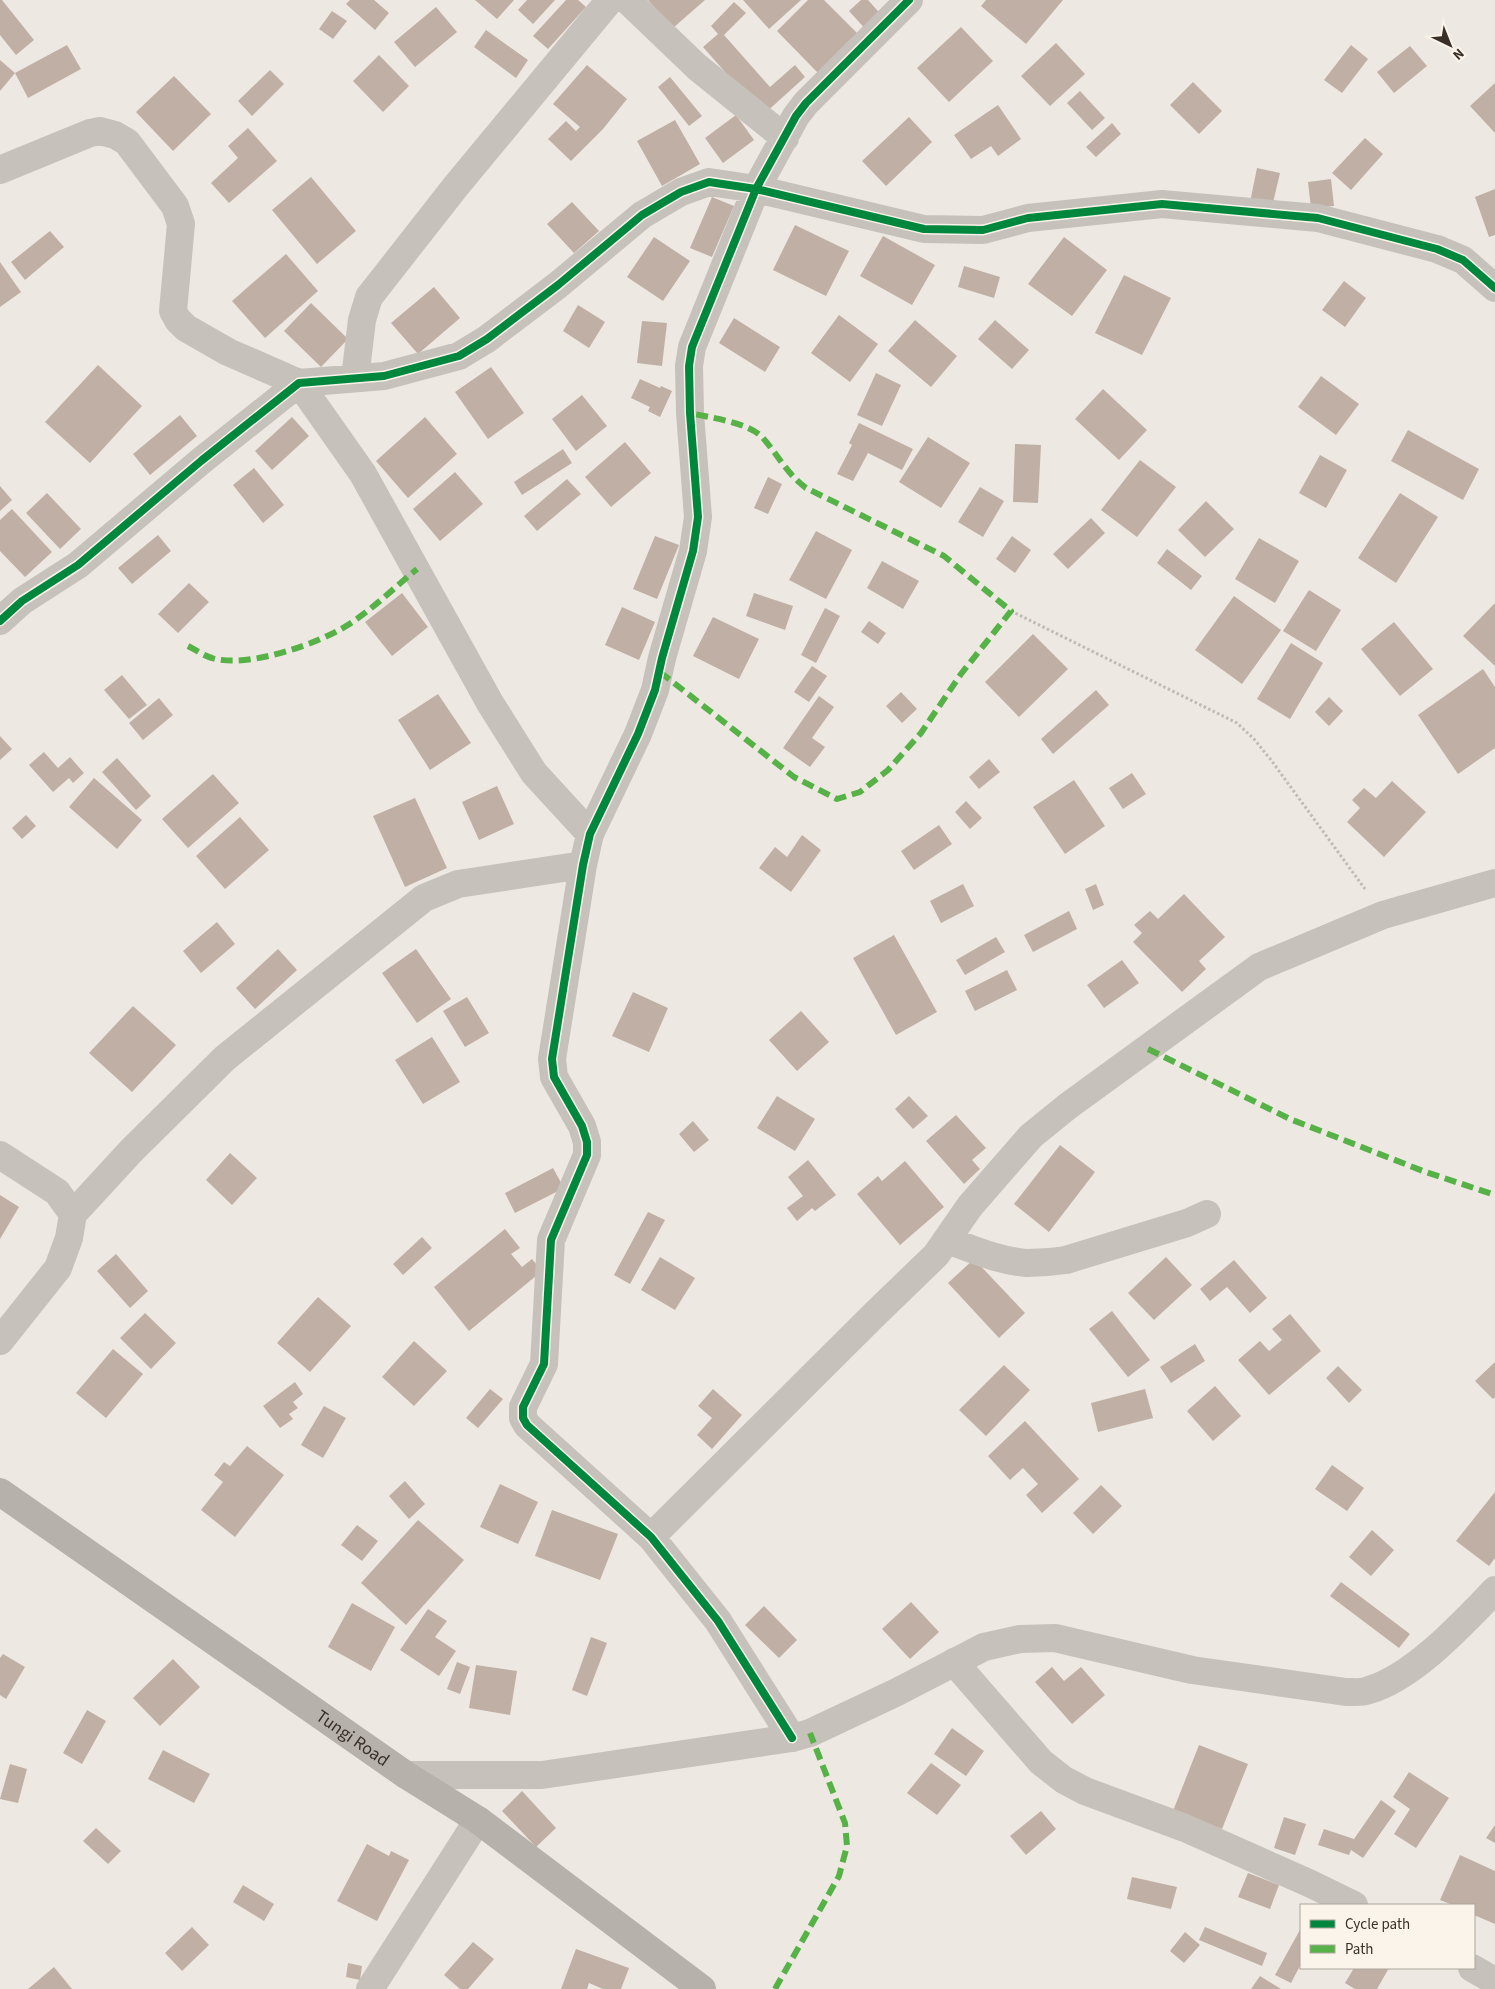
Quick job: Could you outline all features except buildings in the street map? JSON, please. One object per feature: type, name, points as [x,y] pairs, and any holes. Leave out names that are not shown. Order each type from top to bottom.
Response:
[{"type":"main road","name":"Tungi Road","points":[[0,1492],[406,1775],[478,1820],[702,1989]]},
{"type":"street","points":[[356,378],[362,320],[369,297],[456,186],[610,0]]},
{"type":"street","points":[[627,0],[697,67],[785,138]]},
{"type":"street","points":[[792,1738],[718,1621],[651,1537],[527,1425],[523,1418],[522,1407],[544,1364],[551,1240],[587,1155],[587,1142],[582,1126],[554,1077],[552,1059],[583,865],[590,834],[638,734],[655,690],[662,658],[693,551],[698,517],[690,413],[689,366],[692,347],[756,189],[796,116],[806,103],[909,0]]},
{"type":"street","points":[[0,170],[90,133],[100,131],[115,135],[127,142],[168,196],[174,206],[180,224],[174,311],[178,320],[186,328],[228,352],[299,384],[384,376],[459,356],[487,339],[558,285],[642,215],[681,192],[709,182],[756,189],[924,229],[983,230],[1028,218],[1162,204],[1318,218],[1437,249],[1463,260],[1495,288]]},
{"type":"street","points":[[0,621],[22,601],[78,565],[201,461],[299,384]]},
{"type":"street","points":[[299,384],[363,474],[490,703],[534,773],[590,834]]},
{"type":"street","points":[[0,1341],[58,1268],[69,1238],[73,1214],[131,1151],[225,1058],[424,898],[458,884],[583,865]]},
{"type":"street","points":[[651,1537],[936,1255],[970,1206],[1031,1136],[1068,1106],[1259,967],[1383,915],[1495,884]]},
{"type":"street","points":[[0,1155],[56,1192],[73,1214]]},
{"type":"street","points":[[946,1240],[1002,1258],[1026,1263],[1050,1262],[1066,1260],[1187,1223],[1207,1214]]},
{"type":"street","points":[[406,1775],[542,1775],[792,1738],[810,1733],[895,1693],[984,1647],[1020,1639],[1055,1638],[1192,1670],[1346,1692],[1368,1691],[1388,1683],[1450,1637],[1495,1590]]},
{"type":"street","points":[[954,1662],[1041,1762],[1064,1780],[1085,1791],[1185,1828],[1352,1904]]},
{"type":"street","points":[[370,1989],[478,1820]]},
{"type":"street","points":[[1474,1969],[1495,1981]]},
{"type":"path","points":[[1012,611],[1237,723],[1254,739],[1271,760],[1383,915]]},
{"type":"marked path","points":[[660,672],[794,777],[837,799],[860,792],[888,770],[921,733],[961,674],[1011,611],[944,556],[806,488],[793,477],[763,438],[748,428],[729,421],[690,413]]},
{"type":"marked path","points":[[188,646],[209,657],[227,660],[264,657],[303,646],[338,631],[360,617],[417,569]]},
{"type":"marked path","points":[[1148,1049],[1290,1119],[1423,1171],[1495,1195]]},
{"type":"marked path","points":[[775,1989],[839,1876],[847,1846],[845,1823],[810,1733]]},
{"type":"cycle path","points":[[792,1738],[718,1621],[651,1537],[527,1425],[523,1418],[523,1407],[544,1364],[551,1240],[587,1155],[587,1142],[582,1126],[554,1077],[552,1059],[583,865],[590,834],[638,734],[655,690],[662,658],[693,551],[698,517],[690,413],[689,366],[692,347],[756,189],[796,116],[806,103],[909,0]]},
{"type":"cycle path","points":[[0,621],[22,601],[78,565],[201,461],[299,383],[384,376],[459,356],[487,339],[558,285],[642,215],[681,192],[709,182],[756,189],[924,229],[983,230],[1028,218],[1162,204],[1318,218],[1437,249],[1463,260],[1495,288]]}]
